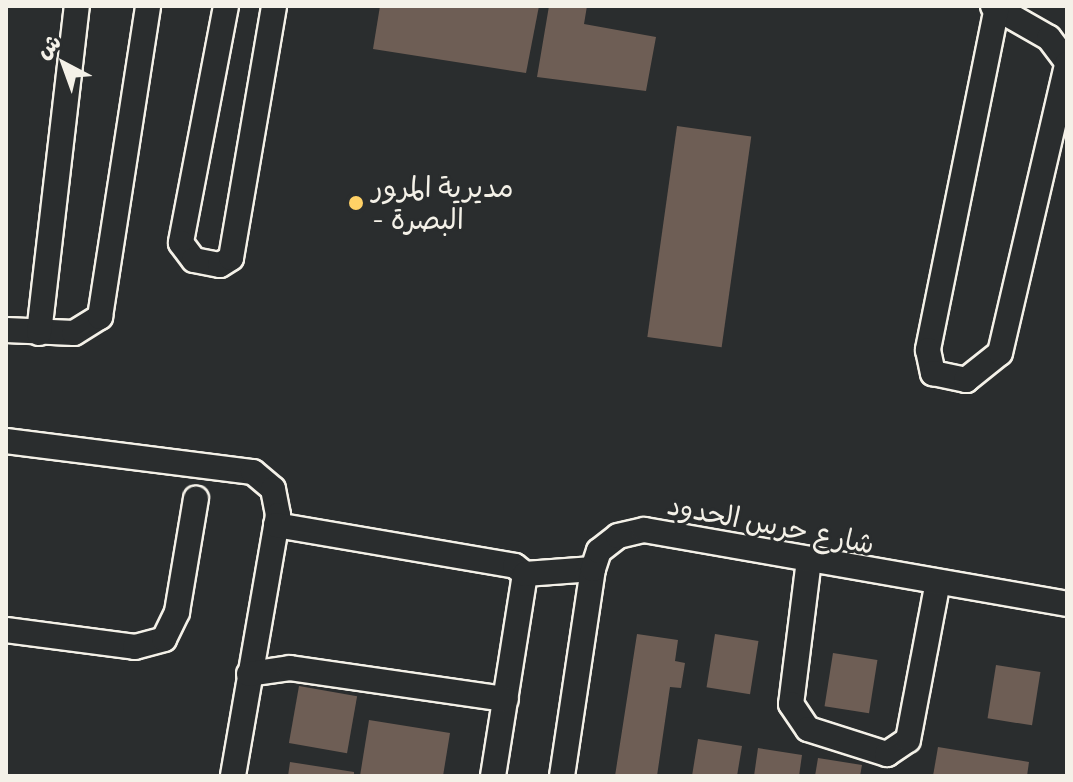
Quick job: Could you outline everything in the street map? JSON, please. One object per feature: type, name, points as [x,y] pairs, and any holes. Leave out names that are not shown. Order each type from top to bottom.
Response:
[{"type":"street","points":[[39,333],[77,6]]},
{"type":"street","points":[[6,330],[74,333],[100,317],[148,6]]},
{"type":"street","points":[[226,6],[181,243],[194,260],[220,265],[231,258],[274,6]]},
{"type":"street","points":[[995,6],[1049,38],[1067,63],[1000,353],[966,380],[933,373],[928,350],[995,6]]},
{"type":"street","points":[[6,441],[253,472],[276,497],[276,525],[233,776]]},
{"type":"street","points":[[6,630],[135,647],[164,639],[177,612],[196,499]]},
{"type":"street","points":[[276,525],[525,574],[593,569]]},
{"type":"street","name":"شارع حرس الحدود","points":[[562,776],[593,569],[599,551],[618,536],[644,530],[937,586],[1067,604]]},
{"type":"street","points":[[809,560],[791,704],[808,729],[887,754],[908,740],[937,586]]},
{"type":"street","points":[[493,776],[525,574]]},
{"type":"street","points":[[249,674],[290,668],[506,699]]},
{"type":"building","points":[[380,6],[539,6],[526,73],[373,49]]},
{"type":"building","points":[[549,6],[587,6],[584,24],[656,37],[646,91],[537,77]]},
{"type":"building","points":[[677,126],[751,136],[722,347],[647,337]]},
{"type":"building","points":[[637,634],[678,640],[675,661],[685,663],[681,688],[670,687],[657,776],[615,776]]},
{"type":"building","points":[[715,634],[758,641],[750,694],[707,687]]},
{"type":"building","points":[[833,653],[877,660],[869,713],[825,706]]},
{"type":"building","points":[[996,665],[1040,672],[1032,725],[988,718]]},
{"type":"building","points":[[299,686],[357,696],[347,753],[289,743]]},
{"type":"building","points":[[369,720],[450,733],[443,776],[360,776]]},
{"type":"building","points":[[698,739],[742,746],[737,776],[692,776]]},
{"type":"building","points":[[938,747],[1029,762],[1027,776],[933,776]]},
{"type":"building","points":[[758,748],[802,755],[799,776],[754,776]]},
{"type":"building","points":[[818,758],[862,765],[860,776],[815,776]]},
{"type":"building","points":[[290,762],[354,772],[354,776],[288,776]]},
{"type":"place","name":"مديرية المرور - البصرة","points":[[356,203]]}]
